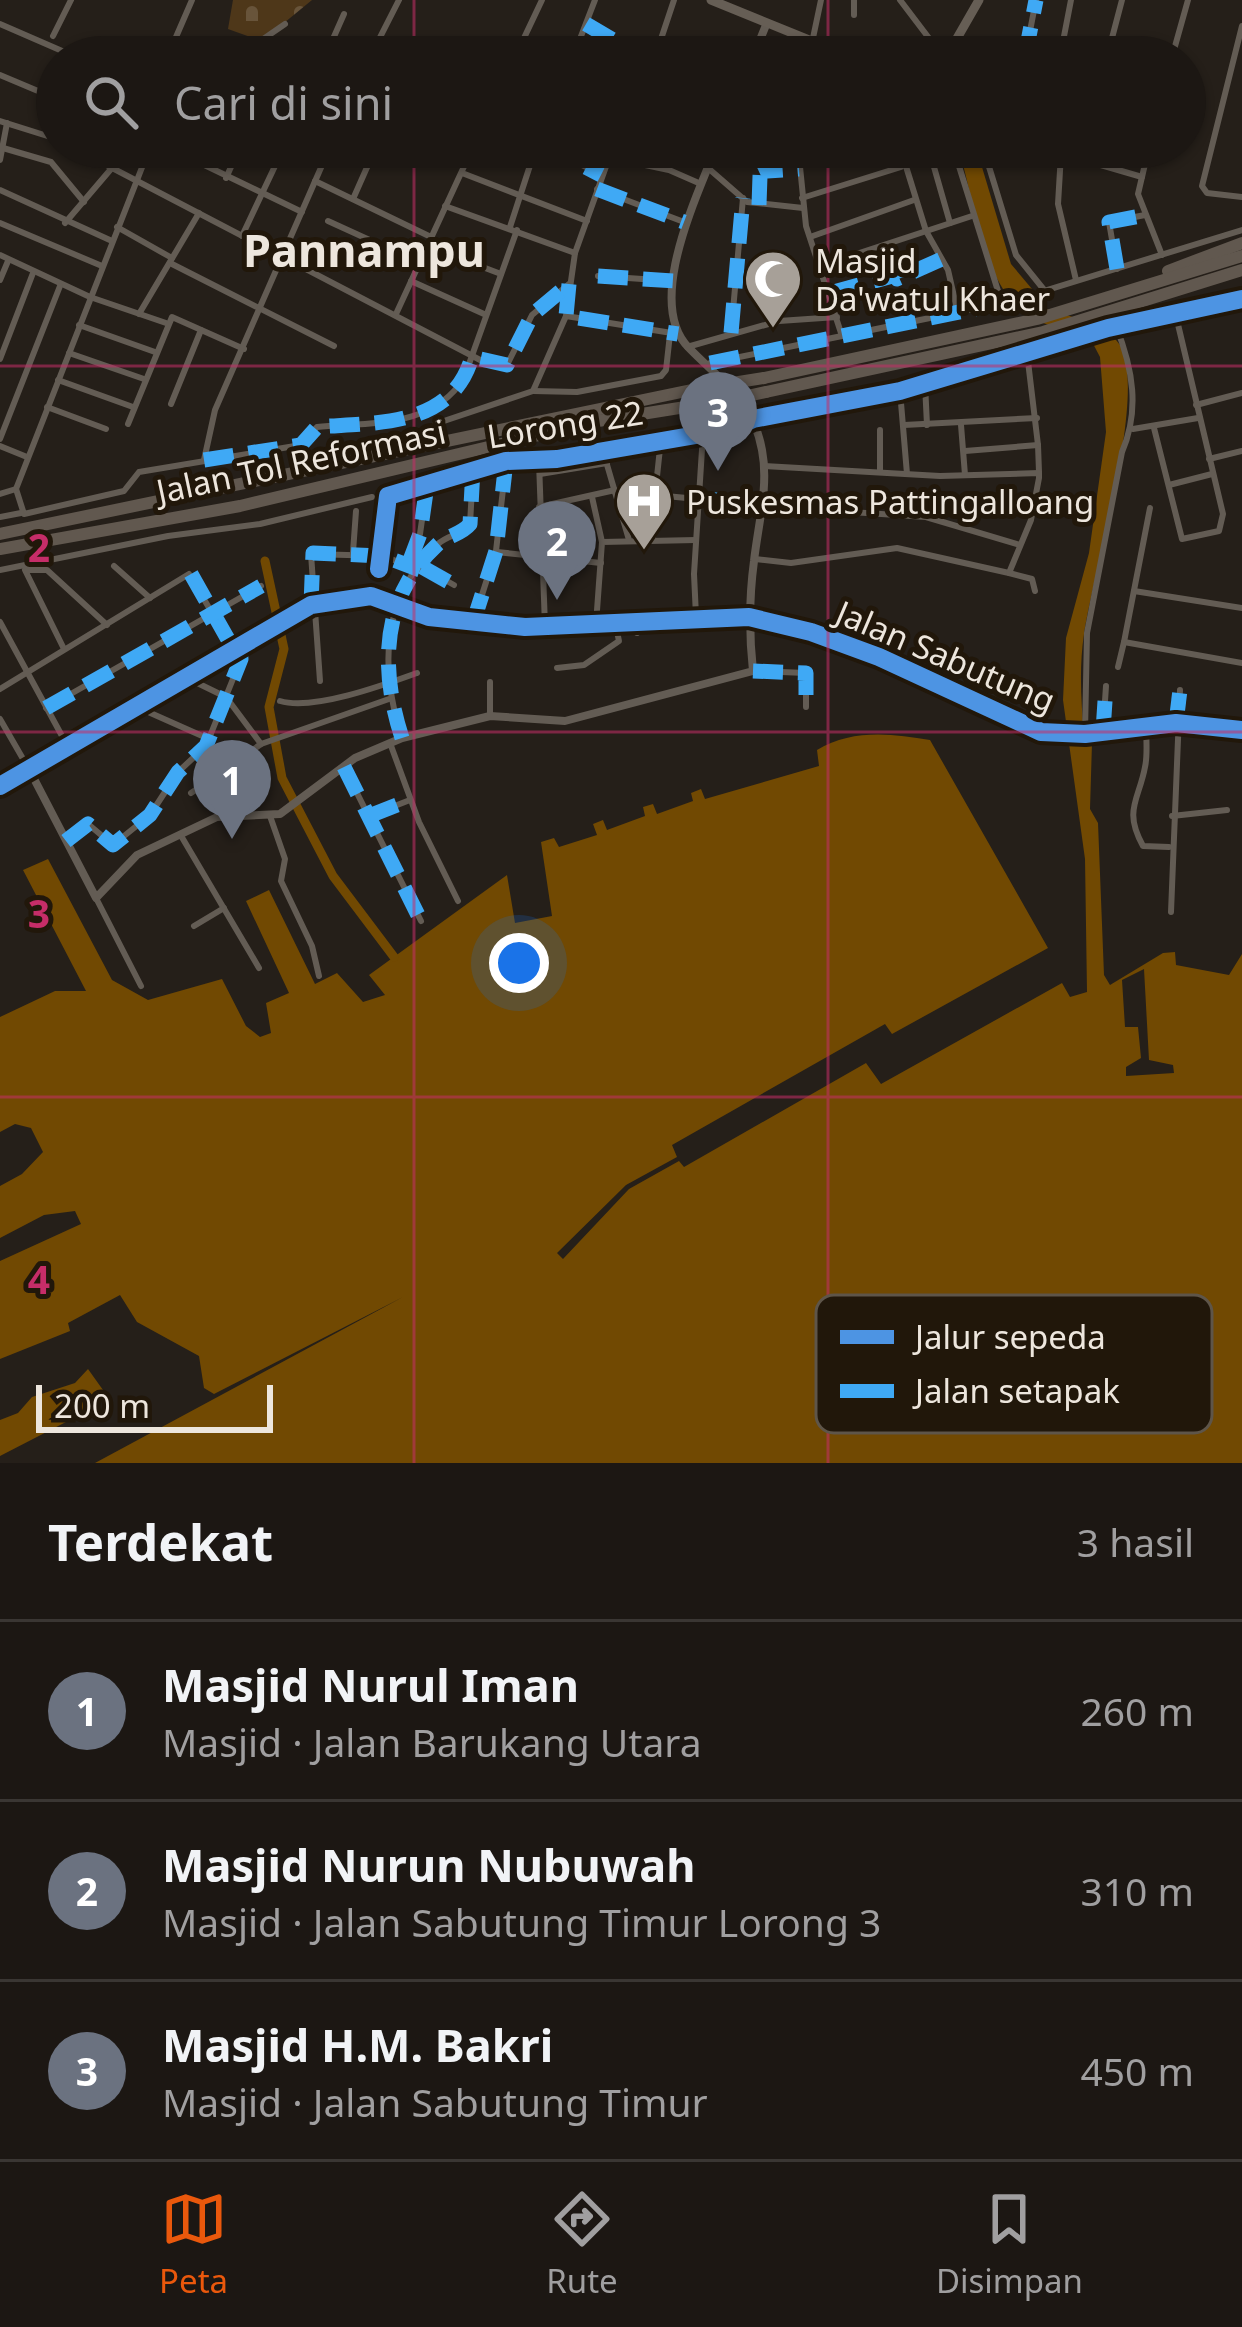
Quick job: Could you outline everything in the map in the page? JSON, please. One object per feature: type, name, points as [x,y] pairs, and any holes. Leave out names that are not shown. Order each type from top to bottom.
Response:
[{"type":"highway","points":[[1103,307],[1242,244]]},
{"type":"highway","name":"Jalan Tol Reformasi","points":[[1103,307],[1242,256]]},
{"type":"highway","name":"Jalan Tol Reformasi","points":[[0,534],[701,388],[765,385],[1040,325],[1242,270]]},
{"type":"highway","points":[[1103,307],[1242,279]]},
{"type":"highway","name":"Jalan Tol Reformasi","points":[[0,550],[240,506],[598,421],[729,400],[765,385]]},
{"type":"main road","points":[[711,0],[797,36]]},
{"type":"main road","points":[[955,36],[979,0]]},
{"type":"street","points":[[53,36],[71,0]]},
{"type":"street","points":[[176,36],[192,0]]},
{"type":"street","points":[[381,36],[399,0]]},
{"type":"street","points":[[525,36],[542,0]]},
{"type":"street","points":[[581,36],[595,0]]},
{"type":"street","points":[[662,36],[674,0]]},
{"type":"street","points":[[815,36],[821,0]]},
{"type":"street","points":[[854,0],[854,15]]},
{"type":"street","points":[[900,0],[927,36]]},
{"type":"street","points":[[1029,36],[1036,0]]},
{"type":"street","points":[[1064,36],[1071,0]]},
{"type":"street","points":[[1113,36],[1122,0]]},
{"type":"street","points":[[1178,36],[1187,0]]},
{"type":"street","points":[[334,36],[344,14]]},
{"type":"street","points":[[0,24],[36,40]]},
{"type":"street","points":[[268,36],[285,24]]},
{"type":"street","points":[[762,36],[766,25]]},
{"type":"street","points":[[1241,32],[1202,186],[1207,193],[1242,197]]},
{"type":"street","points":[[0,75],[36,90]]},
{"type":"street","points":[[0,160],[3,122],[36,132]]},
{"type":"street","points":[[3,148],[36,156]]},
{"type":"street","points":[[56,168],[84,202]]},
{"type":"street","points":[[21,513],[16,489],[27,457],[142,168]]},
{"type":"street","points":[[207,168],[302,212]]},
{"type":"street","points":[[226,178],[231,168]]},
{"type":"street","points":[[242,236],[274,168]]},
{"type":"street","points":[[204,460],[210,423],[321,168]]},
{"type":"street","points":[[352,199],[366,168]]},
{"type":"street","points":[[396,314],[462,168]]},
{"type":"street","points":[[0,517],[122,492],[139,472],[302,445],[317,427],[418,417],[450,396],[472,357],[501,274],[529,168]]},
{"type":"street","points":[[587,168],[601,175]]},
{"type":"street","points":[[533,391],[566,316],[575,253],[603,168]]},
{"type":"street","points":[[659,168],[701,184]]},
{"type":"street","points":[[435,424],[533,391],[577,392],[661,376],[674,334],[675,281],[684,222],[708,168],[759,206],[802,208]]},
{"type":"street","points":[[799,168],[802,208],[842,337]]},
{"type":"street","points":[[802,198],[889,168]]},
{"type":"street","points":[[904,168],[926,231],[948,270],[958,314]]},
{"type":"street","points":[[934,168],[950,223]]},
{"type":"street","points":[[959,168],[998,291]]},
{"type":"street","points":[[989,168],[1016,255],[1042,292]]},
{"type":"street","points":[[1060,168],[1058,204],[1077,281]]},
{"type":"street","points":[[1109,168],[1142,177]]},
{"type":"street","points":[[1144,168],[1138,194],[1162,255]]},
{"type":"street","points":[[65,223],[111,169],[472,357],[507,365],[532,315],[569,284]]},
{"type":"street","points":[[460,173],[587,221]]},
{"type":"street","points":[[315,181],[431,237]]},
{"type":"street","points":[[597,189],[684,222]]},
{"type":"street","points":[[0,190],[112,242]]},
{"type":"street","points":[[731,333],[742,197]]},
{"type":"street","points":[[810,237],[914,200]]},
{"type":"street","points":[[445,206],[575,253]]},
{"type":"street","points":[[139,314],[200,213]]},
{"type":"street","points":[[1117,268],[1109,222],[1145,215]]},
{"type":"street","points":[[820,266],[972,216]]},
{"type":"street","points":[[328,221],[420,262]]},
{"type":"street","points":[[0,224],[102,266]]},
{"type":"street","points":[[117,227],[172,262],[334,346]]},
{"type":"street","points":[[710,363],[1006,303],[1242,230]]},
{"type":"street","points":[[427,246],[501,274]]},
{"type":"street","points":[[0,280],[4,257],[60,285],[166,323]]},
{"type":"street","points":[[0,359],[33,273]]},
{"type":"street","points":[[598,276],[675,281]]},
{"type":"street","points":[[411,281],[486,315]]},
{"type":"street","points":[[27,457],[0,442],[60,285]]},
{"type":"street","name":"Lorong 22","points":[[382,556],[388,496],[472,469],[704,434],[753,419],[900,391],[1112,327],[1242,299]]},
{"type":"street","points":[[566,316],[674,334],[710,363],[753,419],[764,466],[748,617],[753,671]]},
{"type":"street","points":[[1154,428],[1185,540],[1223,526],[1176,316]]},
{"type":"street","points":[[128,424],[166,323],[174,317],[244,349]]},
{"type":"street","points":[[687,346],[794,318],[838,317]]},
{"type":"street","points":[[80,325],[155,352]]},
{"type":"street","points":[[1084,734],[1090,613],[1119,465],[1133,429],[1130,367],[1112,327]]},
{"type":"street","points":[[171,404],[200,330]]},
{"type":"street","points":[[69,353],[144,379]]},
{"type":"street","points":[[1009,573],[1039,473],[1028,353]]},
{"type":"street","points":[[58,380],[133,407]]},
{"type":"street","points":[[925,384],[927,425]]},
{"type":"street","points":[[900,391],[907,474]]},
{"type":"street","points":[[1196,405],[1242,393]]},
{"type":"street","points":[[47,407],[106,429]]},
{"type":"street","points":[[904,425],[1037,418]]},
{"type":"street","points":[[1133,429],[1198,418]]},
{"type":"street","points":[[960,424],[965,475]]},
{"type":"street","points":[[880,430],[880,472]]},
{"type":"street","points":[[697,617],[696,540],[704,434]]},
{"type":"street","points":[[653,538],[661,440]]},
{"type":"street","points":[[965,451],[1039,445]]},
{"type":"street","points":[[1209,459],[1242,451]]},
{"type":"street","points":[[603,452],[628,540]]},
{"type":"street","points":[[539,460],[545,626]]},
{"type":"street","points":[[473,623],[496,551],[506,461]]},
{"type":"street","points":[[539,474],[607,463]]},
{"type":"street","points":[[764,466],[907,474],[1039,473]]},
{"type":"street","points":[[402,739],[389,699],[388,633],[398,604],[439,544],[470,524],[472,469]]},
{"type":"street","points":[[1168,485],[1212,474]]},
{"type":"street","points":[[409,563],[420,534],[427,485]]},
{"type":"street","points":[[0,494],[16,489]]},
{"type":"street","points":[[539,507],[615,491],[655,493],[926,517],[1020,545]]},
{"type":"street","points":[[0,570],[168,536],[260,524],[372,497]]},
{"type":"street","points":[[592,497],[602,542],[596,624]]},
{"type":"street","points":[[1118,667],[1150,508]]},
{"type":"street","points":[[353,552],[356,511]]},
{"type":"street","points":[[602,542],[696,540]]},
{"type":"street","points":[[754,559],[791,563],[897,548],[1032,579],[1035,591]]},
{"type":"street","points":[[496,551],[601,563]]},
{"type":"street","points":[[320,681],[310,605],[313,553],[382,556],[423,566],[454,585]]},
{"type":"street","points":[[379,569],[382,556]]},
{"type":"street","points":[[114,566],[150,598]]},
{"type":"street","points":[[64,650],[25,570],[47,570],[107,626]]},
{"type":"street","points":[[0,689],[190,574],[242,659],[209,739],[178,772],[151,815],[114,844],[88,824],[66,841]]},
{"type":"street","points":[[46,708],[261,586]]},
{"type":"street","points":[[1134,591],[1242,608]]},
{"type":"street","name":"Jalan Sabutung","points":[[30,770],[310,605],[371,596],[422,615],[473,623],[545,626],[748,617],[811,632],[879,657],[1018,725],[1063,734],[1176,723],[1242,730]]},
{"type":"street","points":[[636,620],[637,633]]},
{"type":"street","points":[[0,622],[68,747]]},
{"type":"street","points":[[556,668],[584,665],[619,641],[615,622]]},
{"type":"street","points":[[1124,642],[1242,663]]},
{"type":"street","points":[[96,898],[130,859],[180,834],[237,814],[270,816],[297,804],[344,767],[402,739],[490,716],[565,721],[753,671],[806,673],[806,707]]},
{"type":"street","points":[[280,701],[299,703],[388,686],[417,674]]},
{"type":"street","points":[[187,678],[226,697],[261,744]]},
{"type":"street","points":[[490,682],[490,716]]},
{"type":"street","points":[[1103,731],[1106,686]]},
{"type":"street","points":[[1171,912],[1180,690]]},
{"type":"street","points":[[191,794],[261,744],[389,699]]},
{"type":"street","points":[[137,707],[209,739]]},
{"type":"street","points":[[1,722],[141,986]]},
{"type":"street","points":[[1146,725],[1146,766],[1133,793],[1133,824],[1143,846],[1171,847]]},
{"type":"street","points":[[390,743],[410,800],[458,902]]},
{"type":"street","points":[[344,767],[421,921]]},
{"type":"street","points":[[0,786],[30,770]]},
{"type":"street","points":[[220,773],[237,814]]},
{"type":"street","points":[[369,816],[410,800]]},
{"type":"street","points":[[1172,816],[1227,810]]},
{"type":"street","points":[[270,816],[285,859],[280,881],[312,946],[319,976]]},
{"type":"street","points":[[180,834],[259,968]]},
{"type":"street","points":[[194,926],[224,908]]},
{"type":"green space","points":[[233,0],[312,0],[268,36],[228,29]]},
{"type":"shaded area","points":[[963,168],[982,168],[1011,264],[1032,289],[1022,293],[1029,304],[1103,330],[1120,345],[1127,369],[1123,441],[1081,659],[1084,735],[1092,743],[1090,809],[1098,823],[1104,975],[1110,985],[1163,953],[1175,952],[1176,965],[1229,975],[1242,954],[1242,1463],[95,1463],[403,1297],[214,1394],[204,1388],[199,1356],[137,1322],[120,1295],[68,1323],[70,1331],[0,1359],[0,1261],[81,1224],[75,1211],[44,1215],[0,1238],[0,1186],[22,1174],[43,1152],[31,1128],[15,1124],[0,1132],[0,1017],[55,991],[86,991],[23,870],[48,859],[112,980],[148,1000],[222,979],[246,1026],[260,1037],[271,1033],[266,1003],[289,993],[246,901],[269,890],[315,984],[337,973],[363,1002],[385,995],[369,975],[507,875],[515,923],[552,916],[541,842],[554,838],[559,847],[597,835],[593,824],[603,820],[607,830],[645,816],[643,807],[653,804],[657,814],[693,801],[691,793],[701,789],[705,799],[819,766],[817,750],[844,739],[886,735],[930,740],[1048,948],[892,1034],[885,1024],[672,1145],[677,1157],[626,1185],[557,1253],[563,1259],[629,1189],[679,1161],[684,1167],[866,1063],[881,1084],[1062,983],[1070,997],[1087,992],[1085,859],[1063,700],[1066,638],[1089,553],[1106,432],[1100,357],[1090,338],[1033,319],[1019,309],[995,274]]},
{"type":"shaded area","points":[[88,1369],[103,1390],[97,1406],[0,1456],[0,1420],[18,1413],[32,1397],[75,1383]]},
{"type":"pier","points":[[1144,969],[1149,1060],[1173,1065],[1174,1073],[1126,1076],[1126,1067],[1141,1058],[1138,1027],[1125,1027],[1122,980]]},
{"type":"waterway","points":[[265,561],[284,649],[269,707],[282,778],[333,876],[394,957]]},
{"type":"marked path","points":[[1029,36],[1036,0]]},
{"type":"marked path","points":[[586,24],[606,36]]},
{"type":"marked path","points":[[587,168],[601,175]]},
{"type":"marked path","points":[[759,205],[760,168]]},
{"type":"marked path","points":[[766,168],[799,169]]},
{"type":"marked path","points":[[597,189],[684,222]]},
{"type":"marked path","points":[[731,333],[743,198]]},
{"type":"marked path","points":[[1117,269],[1109,222],[1145,215]]},
{"type":"marked path","points":[[830,293],[896,275],[897,279],[942,259]]},
{"type":"marked path","points":[[598,276],[675,281]]},
{"type":"marked path","points":[[569,284],[566,316],[678,334]]},
{"type":"marked path","points":[[204,460],[301,445],[317,427],[387,421],[430,409],[462,380],[472,357],[507,365],[532,315],[569,284]]},
{"type":"marked path","points":[[710,363],[1003,303]]},
{"type":"marked path","points":[[473,623],[496,551],[506,461]]},
{"type":"marked path","points":[[402,738],[388,661],[395,611],[419,565],[438,544],[470,524],[473,469]]},
{"type":"marked path","points":[[409,563],[420,534],[427,485]]},
{"type":"marked path","points":[[698,498],[761,505]]},
{"type":"marked path","points":[[311,605],[313,553],[383,556],[420,570]]},
{"type":"marked path","points":[[422,567],[454,585]]},
{"type":"marked path","points":[[191,574],[234,650]]},
{"type":"marked path","points":[[46,708],[261,586]]},
{"type":"marked path","points":[[66,841],[88,824],[113,845],[150,815],[178,772],[206,746],[241,659],[240,647]]},
{"type":"marked path","points":[[753,671],[806,673],[806,707]]},
{"type":"marked path","points":[[1103,731],[1106,686]]},
{"type":"marked path","points":[[1176,723],[1180,690]]},
{"type":"marked path","points":[[344,767],[421,921]]},
{"type":"marked path","points":[[369,816],[410,800]]},
{"type":"cycle path","points":[[379,569],[388,496],[506,461],[557,459],[731,429],[753,419],[900,391],[1108,328],[1242,299]]},
{"type":"cycle path","points":[[0,786],[311,605],[371,596],[429,617],[525,627],[749,617],[811,632],[879,657],[1041,732],[1085,734],[1176,723],[1242,730]]},
{"type":"place","name":"Masjid Da'watul Khaer","points":[[773,330]]},
{"type":"place","name":"Masjid H.M. Bakri","points":[[718,471]]},
{"type":"place","name":"Puskesmas Pattingalloang","points":[[644,552]]},
{"type":"place","name":"Masjid Nurun Nubuwah","points":[[557,600]]},
{"type":"place","name":"Masjid Nurul Iman","points":[[232,839]]},
{"type":"district","name":"Pannampu","points":[[364,249]]}]
